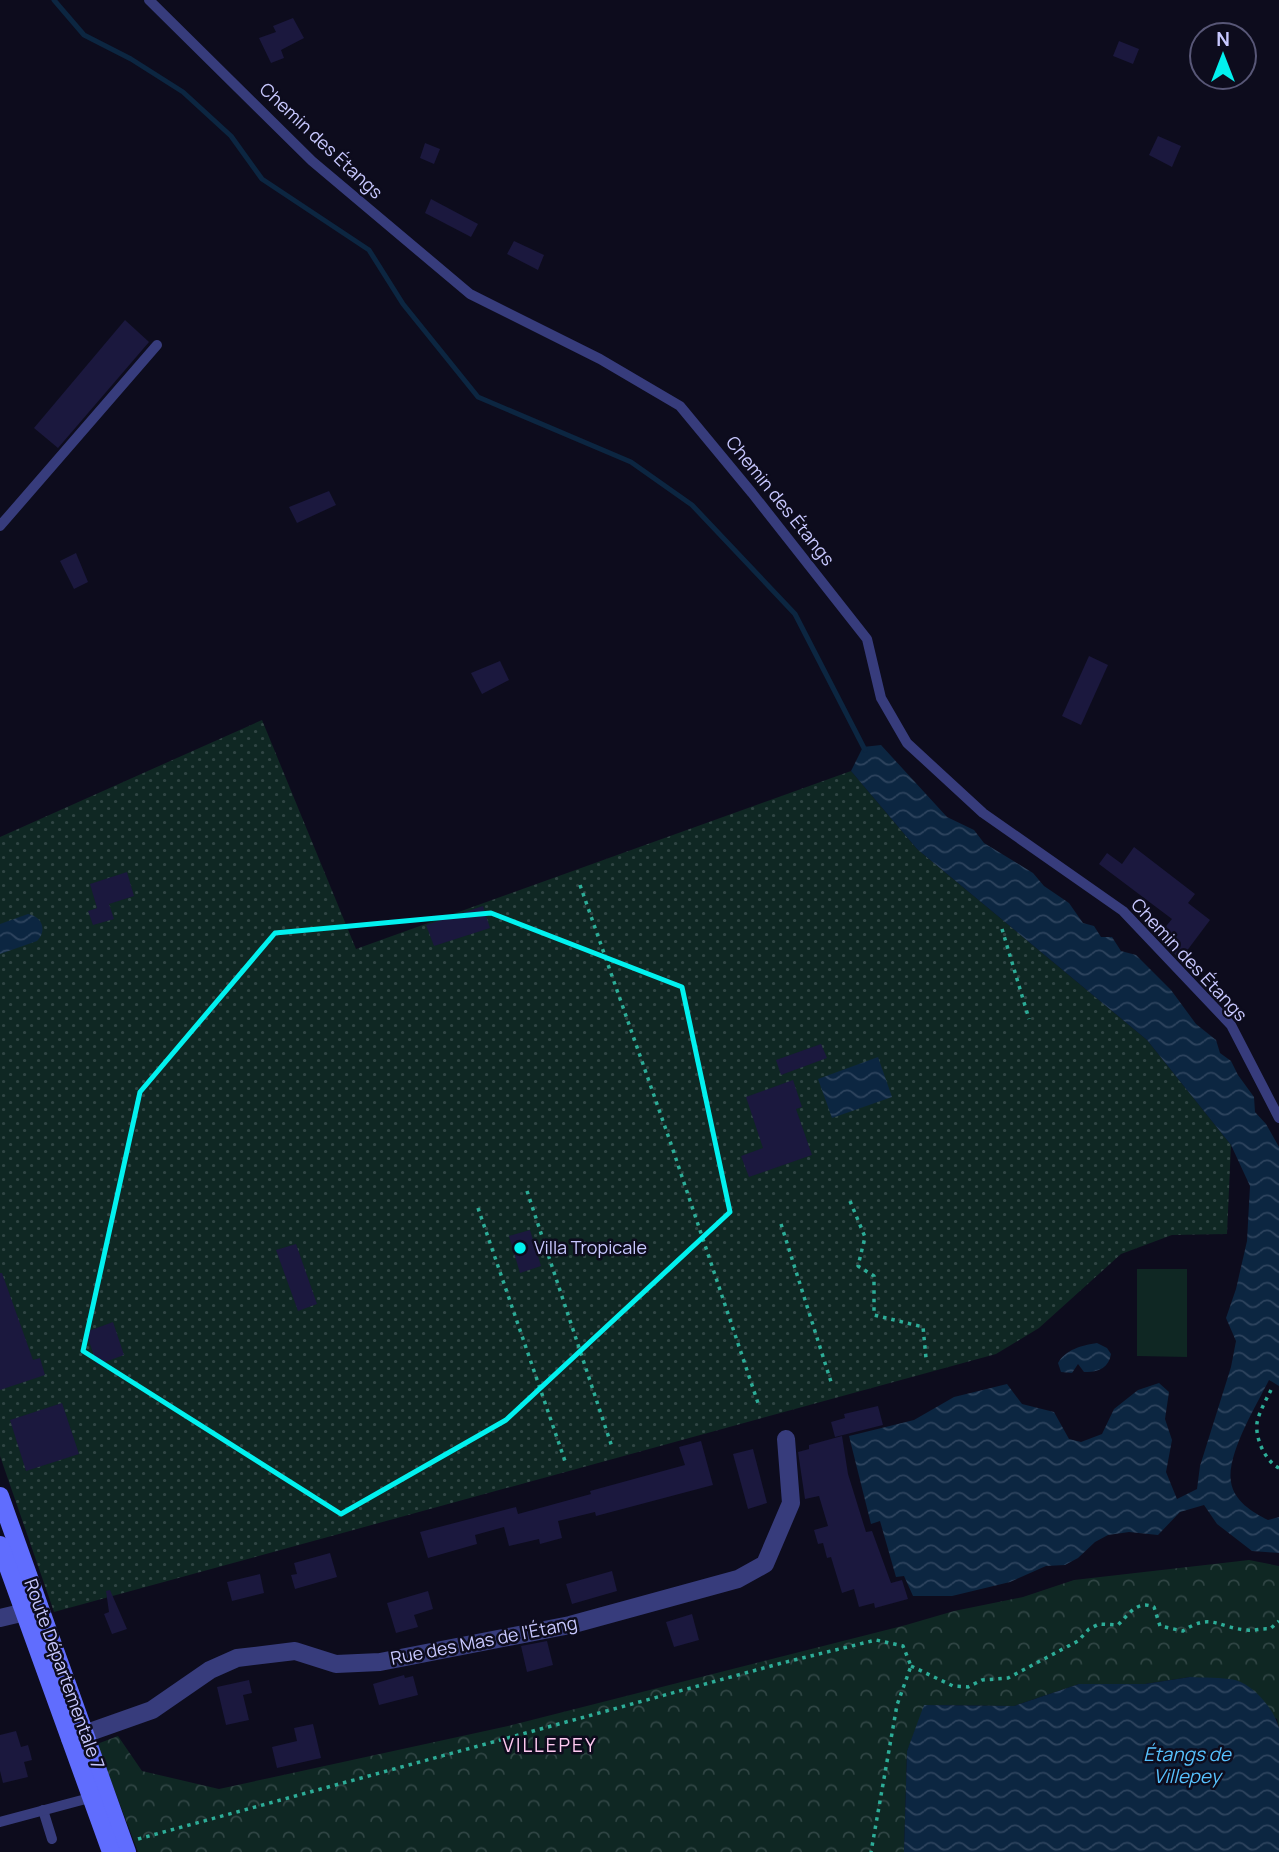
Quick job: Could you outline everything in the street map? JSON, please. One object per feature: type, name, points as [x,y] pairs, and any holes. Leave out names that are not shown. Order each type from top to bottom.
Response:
[{"type":"main road","name":"Route Départementale 7","points":[[0,1496],[32,1610],[121,1849]]},
{"type":"main road","name":"Route Départementale 7","points":[[0,1545],[32,1610]]},
{"type":"street","name":"Rue des Mas de l'Étang","points":[[78,1737],[152,1710],[210,1670],[237,1658],[295,1651],[336,1664],[380,1662],[570,1625],[738,1579],[765,1564],[791,1503],[786,1439]]},
{"type":"street","points":[[0,1618],[32,1610]]},
{"type":"lane","name":"Chemin des Étangs","points":[[149,0],[312,161],[470,294],[600,359],[680,406],[867,639],[881,698],[907,743],[983,813],[1123,911],[1230,1025],[1279,1118]]},
{"type":"lane","points":[[0,526],[157,345]]},
{"type":"lane","points":[[0,1822],[99,1795]]},
{"type":"lane","points":[[43,1810],[52,1839]]},
{"type":"path","points":[[580,885],[675,1154],[759,1406]]},
{"type":"path","points":[[1002,929],[1028,1019]]},
{"type":"path","points":[[527,1191],[612,1447]]},
{"type":"path","points":[[849,1201],[865,1237],[858,1266],[874,1276],[874,1315],[923,1327],[926,1358]]},
{"type":"path","points":[[478,1208],[565,1461]]},
{"type":"path","points":[[781,1224],[832,1385]]},
{"type":"path","points":[[1271,1390],[1257,1423],[1259,1441],[1272,1465],[1279,1468]]},
{"type":"path","points":[[121,1849],[782,1663],[876,1640],[903,1646],[912,1666],[953,1686],[968,1687],[982,1680],[1008,1678],[1078,1641],[1089,1629],[1099,1624],[1118,1625],[1137,1606],[1146,1604],[1154,1607],[1160,1626],[1173,1630],[1183,1631],[1206,1620],[1227,1628],[1236,1627],[1249,1631],[1259,1627],[1269,1629],[1279,1621]]},
{"type":"path","points":[[872,1852],[897,1705],[912,1666]]},
{"type":"highlighted area","points":[[491,913],[682,987],[730,1212],[506,1420],[341,1514],[83,1351],[140,1092],[275,933]]},
{"type":"green space","points":[[262,720],[356,949],[851,771],[917,849],[1147,1040],[1231,1145],[1227,1234],[1172,1235],[1121,1254],[1039,1328],[996,1354],[54,1612],[0,1456],[0,837]]},
{"type":"green space","points":[[1137,1269],[1187,1269],[1187,1357],[1137,1356]]},
{"type":"green space","points":[[1249,1560],[1279,1566],[1279,1728],[1277,1719],[1190,1677],[1145,1684],[1079,1684],[1014,1706],[925,1705],[907,1751],[904,1852],[138,1852],[97,1744],[118,1736],[142,1771],[219,1789],[508,1726],[954,1611],[1023,1597],[1074,1580]]},
{"type":"water","points":[[881,745],[947,817],[974,830],[984,843],[1033,873],[1044,886],[1069,903],[1083,923],[1094,926],[1101,937],[1112,937],[1121,951],[1136,955],[1171,990],[1196,1024],[1216,1040],[1220,1053],[1231,1061],[1254,1097],[1255,1112],[1266,1124],[1279,1147],[1279,1386],[1269,1380],[1238,1444],[1233,1458],[1231,1482],[1236,1495],[1245,1505],[1268,1520],[1279,1517],[1279,1553],[1252,1551],[1217,1524],[1204,1505],[1180,1512],[1158,1535],[1129,1532],[1108,1535],[1065,1565],[1046,1566],[1010,1582],[952,1596],[913,1596],[904,1576],[896,1577],[880,1521],[871,1524],[849,1436],[914,1420],[954,1397],[1007,1384],[1022,1404],[1054,1412],[1069,1439],[1081,1442],[1102,1434],[1114,1409],[1138,1390],[1159,1383],[1169,1392],[1165,1419],[1172,1440],[1166,1472],[1177,1499],[1197,1489],[1200,1466],[1231,1367],[1236,1341],[1226,1318],[1247,1241],[1250,1186],[1231,1145],[1147,1040],[917,849],[851,771],[863,747]]},
{"type":"water","points":[[28,914],[40,921],[43,929],[40,937],[37,941],[0,954],[0,924]]},
{"type":"water","points":[[878,1057],[892,1097],[832,1118],[818,1079]]},
{"type":"water","points":[[1097,1343],[1107,1348],[1111,1354],[1105,1366],[1093,1372],[1084,1372],[1078,1364],[1072,1373],[1061,1372],[1058,1363],[1069,1351]]},
{"type":"water","name":"Étangs de Villepey","points":[[1190,1677],[1224,1678],[1242,1683],[1256,1692],[1273,1713],[1279,1728],[1279,1852],[904,1852],[907,1751],[924,1705],[1014,1706],[1079,1684],[1145,1684]]},
{"type":"building","points":[[293,18],[304,38],[281,50],[284,58],[271,63],[259,38],[276,32],[273,26]]},
{"type":"building","points":[[1119,41],[1139,49],[1133,64],[1113,56]]},
{"type":"building","points":[[1158,136],[1181,146],[1172,167],[1149,155]]},
{"type":"building","points":[[425,143],[440,149],[434,164],[420,158]]},
{"type":"building","points":[[431,199],[478,224],[471,237],[425,213]]},
{"type":"building","points":[[514,241],[544,255],[538,270],[507,254]]},
{"type":"building","points":[[125,320],[149,342],[58,448],[34,428]]},
{"type":"building","points":[[329,491],[336,505],[297,523],[289,507]]},
{"type":"building","points":[[76,553],[88,582],[74,589],[60,561]]},
{"type":"building","points":[[1089,656],[1108,665],[1081,725],[1062,716]]},
{"type":"building","points":[[500,661],[509,680],[482,694],[471,673]]},
{"type":"building","points":[[1134,847],[1195,894],[1188,903],[1210,920],[1180,960],[1162,935],[1162,931],[1172,919],[1099,864],[1107,853],[1122,864]]},
{"type":"building","points":[[127,872],[134,896],[109,904],[114,919],[93,925],[88,911],[97,908],[90,884]]},
{"type":"building","points":[[483,906],[490,928],[434,946],[426,925]]},
{"type":"building","points":[[821,1044],[827,1058],[781,1075],[776,1060]]},
{"type":"building","points":[[793,1080],[802,1107],[796,1109],[812,1155],[749,1177],[741,1156],[763,1148],[746,1097]]},
{"type":"building","name":"Villa Tropicale","points":[[530,1230],[541,1266],[520,1273],[509,1236]]},
{"type":"building","points":[[296,1244],[317,1304],[298,1311],[276,1250]]},
{"type":"building","points":[[0,1273],[33,1360],[40,1358],[45,1375],[0,1390]]},
{"type":"building","points":[[113,1322],[124,1355],[97,1365],[86,1332]]},
{"type":"building","points":[[62,1403],[79,1454],[26,1471],[10,1420]]},
{"type":"building","points":[[878,1406],[883,1425],[835,1437],[831,1422],[845,1418],[844,1414]]},
{"type":"building","points":[[842,1436],[848,1474],[866,1532],[872,1531],[891,1583],[902,1580],[908,1599],[875,1608],[874,1603],[859,1607],[854,1589],[842,1593],[831,1557],[827,1558],[823,1543],[818,1544],[814,1530],[828,1526],[819,1496],[805,1499],[798,1452],[809,1449],[809,1445]]},
{"type":"building","points":[[701,1441],[713,1485],[596,1516],[595,1512],[558,1521],[562,1538],[540,1544],[539,1539],[509,1546],[504,1527],[475,1535],[477,1544],[428,1558],[420,1532],[516,1507],[518,1514],[685,1465],[679,1447]]},
{"type":"building","points":[[753,1449],[767,1503],[748,1509],[733,1454]]},
{"type":"building","points":[[330,1553],[337,1577],[295,1589],[291,1575],[297,1574],[294,1563]]},
{"type":"building","points":[[612,1571],[617,1591],[572,1604],[566,1584]]},
{"type":"building","points":[[260,1574],[264,1593],[232,1601],[227,1582]]},
{"type":"building","points":[[110,1590],[127,1629],[112,1634],[104,1614],[109,1612],[106,1591]]},
{"type":"building","points":[[428,1591],[433,1609],[414,1615],[418,1627],[396,1633],[387,1603]]},
{"type":"building","points":[[692,1614],[699,1640],[674,1647],[666,1622]]},
{"type":"building","points":[[547,1641],[553,1665],[527,1672],[521,1646]]},
{"type":"building","points":[[404,1675],[405,1678],[413,1676],[418,1695],[379,1705],[373,1684]]},
{"type":"building","points":[[249,1680],[252,1693],[243,1695],[249,1720],[226,1725],[217,1687]]},
{"type":"building","points":[[313,1724],[321,1758],[277,1768],[272,1747],[297,1741],[294,1728]]},
{"type":"building","points":[[16,1731],[21,1747],[28,1745],[30,1752],[32,1760],[24,1762],[28,1777],[3,1783],[0,1771],[0,1735]]},
{"type":"waterway","points":[[54,0],[84,35],[131,59],[183,92],[231,136],[262,179],[369,250],[403,304],[478,397],[631,462],[692,505],[795,614],[865,750]]},
{"type":"place","name":"Villa Tropicale","points":[[520,1248]]},
{"type":"district","name":"VILLEPEY","points":[[550,1745]]}]
